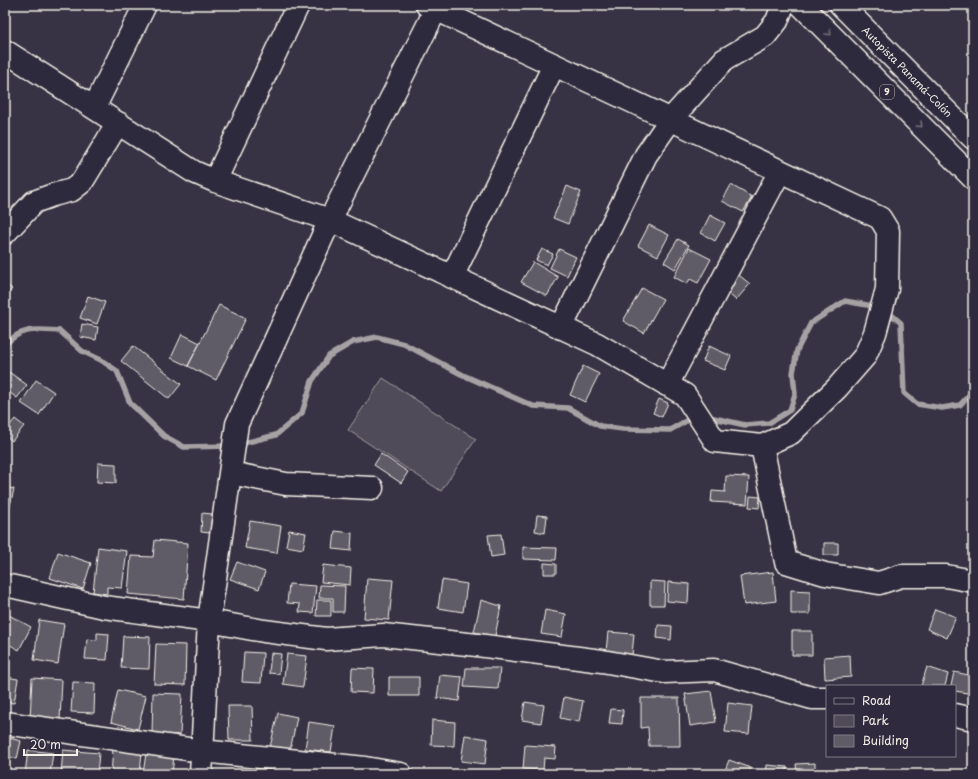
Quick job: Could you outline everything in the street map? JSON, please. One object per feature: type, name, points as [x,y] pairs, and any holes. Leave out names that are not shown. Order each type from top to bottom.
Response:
[{"type":"main road","points":[[94,108],[144,5]]},
{"type":"main road","points":[[214,181],[298,5]]},
{"type":"main road","points":[[562,328],[646,155],[671,119],[724,60],[764,36],[777,21],[783,5]]},
{"type":"main road","name":"9","points":[[801,5],[973,178]]},
{"type":"main road","name":"Autopista Panamá–Colón","points":[[841,5],[973,138]]},
{"type":"main road","points":[[5,51],[194,172],[214,181],[330,220],[597,344],[676,390],[715,441],[762,446],[791,433],[837,388],[865,356],[875,333],[887,288],[888,231],[880,218],[434,7],[330,220],[237,424],[209,621],[201,774]]},
{"type":"main road","points":[[452,277],[554,65]]},
{"type":"main road","points":[[5,233],[34,202],[72,190],[82,182],[118,123]]},
{"type":"main road","points":[[676,390],[780,171]]},
{"type":"main road","points":[[762,446],[786,562],[825,574],[878,583],[901,576],[946,576],[973,581]]},
{"type":"main road","points":[[231,466],[286,484],[372,488]]},
{"type":"main road","points":[[10,586],[104,607],[326,639],[384,635],[602,661],[664,672],[714,670],[812,698],[826,698]]},
{"type":"main road","points":[[956,715],[973,719]]},
{"type":"main road","points":[[5,724],[202,751],[365,768],[401,774]]},
{"type":"green space","points":[[383,378],[476,439],[441,491],[348,430]]},
{"type":"building","points":[[731,185],[752,197],[743,212],[722,201]]},
{"type":"building","points":[[567,186],[581,192],[568,224],[553,218]]},
{"type":"building","points":[[710,215],[725,223],[715,241],[701,233]]},
{"type":"building","points":[[649,225],[669,235],[658,256],[638,246]]},
{"type":"building","points":[[678,239],[689,245],[675,269],[664,262]]},
{"type":"building","points":[[689,248],[711,259],[698,283],[690,279],[687,284],[674,277]]},
{"type":"building","points":[[542,249],[553,254],[547,265],[536,260]]},
{"type":"building","points":[[559,249],[576,257],[567,276],[550,268]]},
{"type":"building","points":[[533,262],[558,277],[547,296],[521,282]]},
{"type":"building","points":[[735,272],[750,284],[736,300],[721,288]]},
{"type":"building","points":[[5,283],[12,289],[5,297]]},
{"type":"building","points":[[642,288],[663,299],[644,333],[623,321]]},
{"type":"building","points":[[88,296],[105,302],[97,324],[80,318]]},
{"type":"building","points":[[219,305],[246,318],[216,380],[188,366]]},
{"type":"building","points":[[82,324],[98,327],[96,340],[80,337]]},
{"type":"building","points":[[182,334],[200,343],[188,366],[171,358]]},
{"type":"building","points":[[133,346],[181,384],[169,399],[121,361]]},
{"type":"building","points":[[709,346],[731,356],[725,370],[703,361]]},
{"type":"building","points":[[583,366],[599,374],[585,402],[570,395]]},
{"type":"building","points":[[9,372],[27,385],[17,398],[5,389],[5,378]]},
{"type":"building","points":[[36,380],[54,392],[39,415],[21,403]]},
{"type":"building","points":[[659,399],[668,403],[662,417],[653,413]]},
{"type":"building","points":[[15,419],[24,426],[12,441],[5,435],[5,431]]},
{"type":"building","points":[[381,454],[408,472],[401,483],[374,465]]},
{"type":"building","points":[[98,463],[116,464],[116,483],[97,482]]},
{"type":"building","points":[[726,476],[749,477],[747,504],[711,502],[712,491],[725,492]]},
{"type":"building","points":[[5,487],[14,489],[9,510],[5,509]]},
{"type":"building","points":[[750,496],[760,497],[759,508],[749,507]]},
{"type":"building","points":[[202,513],[212,514],[210,533],[201,532]]},
{"type":"building","points":[[537,515],[547,516],[545,533],[535,531]]},
{"type":"building","points":[[250,521],[281,526],[277,553],[245,548]]},
{"type":"building","points":[[289,530],[306,533],[303,549],[286,546]]},
{"type":"building","points":[[335,531],[352,533],[351,551],[333,549]]},
{"type":"building","points":[[501,534],[504,555],[491,557],[488,535]]},
{"type":"building","points":[[155,540],[188,543],[184,599],[128,594],[131,556],[153,557]]},
{"type":"building","points":[[824,543],[838,543],[838,555],[824,555]]},
{"type":"building","points":[[98,547],[127,551],[122,588],[107,587],[107,594],[93,592]]},
{"type":"building","points":[[523,547],[557,548],[556,560],[523,559]]},
{"type":"building","points":[[58,552],[91,563],[83,589],[50,578]]},
{"type":"building","points":[[237,562],[265,572],[259,589],[230,579]]},
{"type":"building","points":[[544,563],[556,564],[556,574],[544,574]]},
{"type":"building","points":[[323,565],[351,568],[350,585],[321,582]]},
{"type":"building","points":[[773,572],[776,601],[744,605],[740,576]]},
{"type":"building","points":[[367,578],[393,580],[389,620],[364,618]]},
{"type":"building","points":[[442,580],[467,584],[463,612],[438,608]]},
{"type":"building","points":[[650,581],[665,582],[664,605],[650,605]]},
{"type":"building","points":[[668,582],[689,584],[688,603],[667,601]]},
{"type":"building","points":[[289,584],[316,586],[313,613],[299,612],[300,604],[287,603]]},
{"type":"building","points":[[320,585],[345,586],[344,612],[333,612],[333,598],[319,598]]},
{"type":"building","points":[[791,590],[810,591],[810,614],[791,614]]},
{"type":"building","points":[[317,600],[331,600],[331,616],[316,616]]},
{"type":"building","points":[[481,600],[501,606],[495,636],[474,632]]},
{"type":"building","points":[[935,609],[956,617],[947,638],[927,629]]},
{"type":"building","points":[[545,610],[566,614],[562,637],[541,634]]},
{"type":"building","points":[[7,614],[31,627],[19,650],[5,642],[5,617]]},
{"type":"building","points":[[39,620],[64,624],[58,664],[34,660]]},
{"type":"building","points":[[658,625],[672,626],[671,640],[657,638]]},
{"type":"building","points":[[792,631],[812,631],[812,655],[792,655]]},
{"type":"building","points":[[608,632],[634,634],[632,655],[606,652]]},
{"type":"building","points":[[97,633],[109,634],[107,660],[85,659],[87,639],[97,640]]},
{"type":"building","points":[[123,636],[150,637],[149,669],[121,668]]},
{"type":"building","points":[[156,644],[186,645],[185,685],[154,684]]},
{"type":"building","points":[[244,652],[263,653],[261,683],[242,682]]},
{"type":"building","points":[[271,653],[281,654],[279,674],[269,673]]},
{"type":"building","points":[[287,654],[307,656],[303,687],[283,684]]},
{"type":"building","points":[[850,655],[851,677],[825,679],[824,657]]},
{"type":"building","points":[[927,667],[948,674],[945,685],[921,685]]},
{"type":"building","points":[[352,668],[374,669],[373,693],[351,692]]},
{"type":"building","points":[[466,668],[500,668],[498,689],[464,687]]},
{"type":"building","points":[[954,672],[973,676],[973,694],[956,691],[956,685],[951,685]]},
{"type":"building","points":[[440,675],[462,677],[459,701],[437,698]]},
{"type":"building","points":[[5,677],[18,679],[14,703],[5,702]]},
{"type":"building","points":[[389,677],[419,677],[419,696],[389,696]]},
{"type":"building","points":[[32,678],[62,680],[60,720],[30,719]]},
{"type":"building","points":[[73,682],[95,683],[94,713],[71,712]]},
{"type":"building","points":[[118,690],[146,696],[138,729],[111,722]]},
{"type":"building","points":[[711,691],[716,722],[690,726],[685,694]]},
{"type":"building","points":[[153,693],[182,694],[180,735],[152,734]]},
{"type":"building","points":[[564,697],[583,701],[579,722],[560,718]]},
{"type":"building","points":[[641,698],[679,698],[680,746],[649,746],[648,727],[641,728]]},
{"type":"building","points":[[525,702],[544,705],[541,723],[522,720]]},
{"type":"building","points":[[728,703],[752,706],[749,734],[725,732]]},
{"type":"building","points":[[228,706],[252,706],[253,740],[229,740]]},
{"type":"building","points":[[611,709],[623,710],[622,724],[609,723]]},
{"type":"building","points":[[278,713],[297,717],[290,751],[270,747]]},
{"type":"building","points":[[432,720],[455,722],[454,746],[431,745]]},
{"type":"building","points":[[309,722],[335,726],[331,752],[305,749]]},
{"type":"building","points":[[465,735],[488,739],[485,764],[461,761]]},
{"type":"building","points":[[5,737],[21,741],[17,759],[5,756]]},
{"type":"building","points":[[525,745],[556,747],[555,759],[544,758],[543,770],[523,769]]},
{"type":"building","points":[[113,749],[142,751],[140,774],[111,774]]},
{"type":"building","points":[[28,750],[53,753],[50,774],[25,774]]},
{"type":"building","points":[[63,750],[99,753],[97,774],[61,774]]},
{"type":"building","points":[[146,753],[174,756],[172,774],[143,774]]},
{"type":"building","points":[[729,760],[751,768],[749,774],[724,773]]},
{"type":"building","points":[[815,763],[815,774],[797,774],[796,764]]},
{"type":"building","points":[[767,765],[787,767],[787,774],[766,774]]},
{"type":"waterway","points":[[707,419],[714,418],[745,425],[769,423],[790,410],[795,394],[793,373],[797,350],[811,323],[845,301],[878,307]]},
{"type":"waterway","points":[[886,310],[901,323],[904,393],[917,404],[942,408],[960,405],[970,394],[971,375],[973,375]]},
{"type":"waterway","points":[[5,345],[11,339],[31,330],[60,331],[82,351],[101,360],[117,371],[130,403],[164,436],[184,447],[229,446]]},
{"type":"waterway","points":[[240,444],[276,435],[302,413],[312,381],[329,356],[353,342],[377,337],[404,344],[463,375],[533,406],[568,408],[600,426],[623,429],[670,430],[686,421],[695,420]]}]
